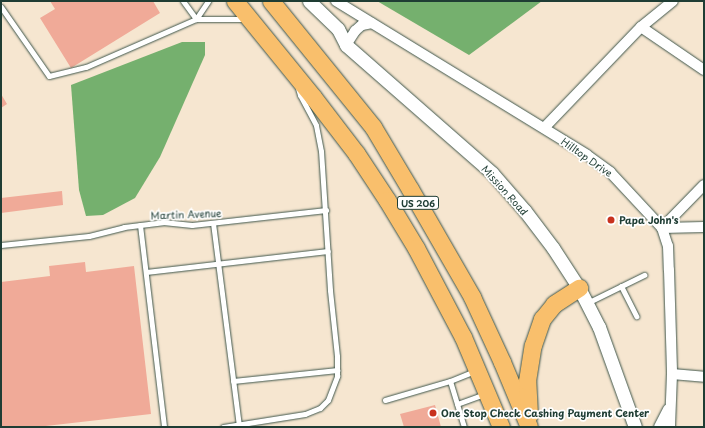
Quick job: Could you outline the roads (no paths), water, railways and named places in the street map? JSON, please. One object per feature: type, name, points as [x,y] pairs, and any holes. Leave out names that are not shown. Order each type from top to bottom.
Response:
[{"type":"highway","name":"US 206","points":[[235,1],[356,153],[387,200],[446,302],[478,370],[501,427]]},
{"type":"highway","name":"US 206","points":[[271,1],[382,141],[472,297],[502,362],[529,427]]},
{"type":"highway","points":[[529,427],[527,381],[533,345],[542,320],[554,304],[579,288]]},
{"type":"street","name":"Mission Road","points":[[309,1],[338,29],[346,45],[492,173],[534,223],[579,288],[599,327],[635,427]]},
{"type":"street","name":"Hilltop Drive","points":[[336,1],[587,155],[610,172],[662,228],[668,246],[669,262],[672,374],[670,427]]},
{"type":"street","points":[[544,128],[641,27],[673,1]]},
{"type":"street","points":[[346,45],[355,31],[362,25],[372,23]]},
{"type":"street","points":[[641,27],[704,70]]},
{"type":"street","points":[[662,228],[704,185]]},
{"type":"street","points":[[662,228],[704,227]]},
{"type":"street","points":[[672,374],[704,377]]},
{"type":"street","name":"Hilltop Drive","points":[[659,427],[664,420],[670,402]]},
{"type":"lane","points":[[183,1],[196,19]]},
{"type":"lane","points":[[196,19],[208,1]]},
{"type":"lane","points":[[1,7],[49,76],[86,67],[196,19],[249,19]]},
{"type":"lane","points":[[223,427],[239,426],[305,414],[320,408],[328,400],[334,388],[337,370],[321,151],[316,125],[300,95],[296,76]]},
{"type":"lane","name":"Martin Avenue","points":[[1,245],[89,236],[140,225],[163,222],[192,225],[326,210]]},
{"type":"lane","points":[[213,223],[239,426]]},
{"type":"lane","points":[[140,225],[164,427]]},
{"type":"lane","points":[[146,272],[328,251]]},
{"type":"lane","points":[[587,303],[644,275]]},
{"type":"lane","points":[[621,286],[636,316]]},
{"type":"lane","points":[[233,381],[337,370]]},
{"type":"lane","points":[[385,400],[450,381],[478,370]]},
{"type":"lane","points":[[450,381],[464,427]]},
{"type":"lane","points":[[457,404],[488,393]]},
{"type":"place","name":"Papa John's","points":[[611,220]]},
{"type":"place","name":"One Stop Check Cashing Payment Center","points":[[433,413]]}]
